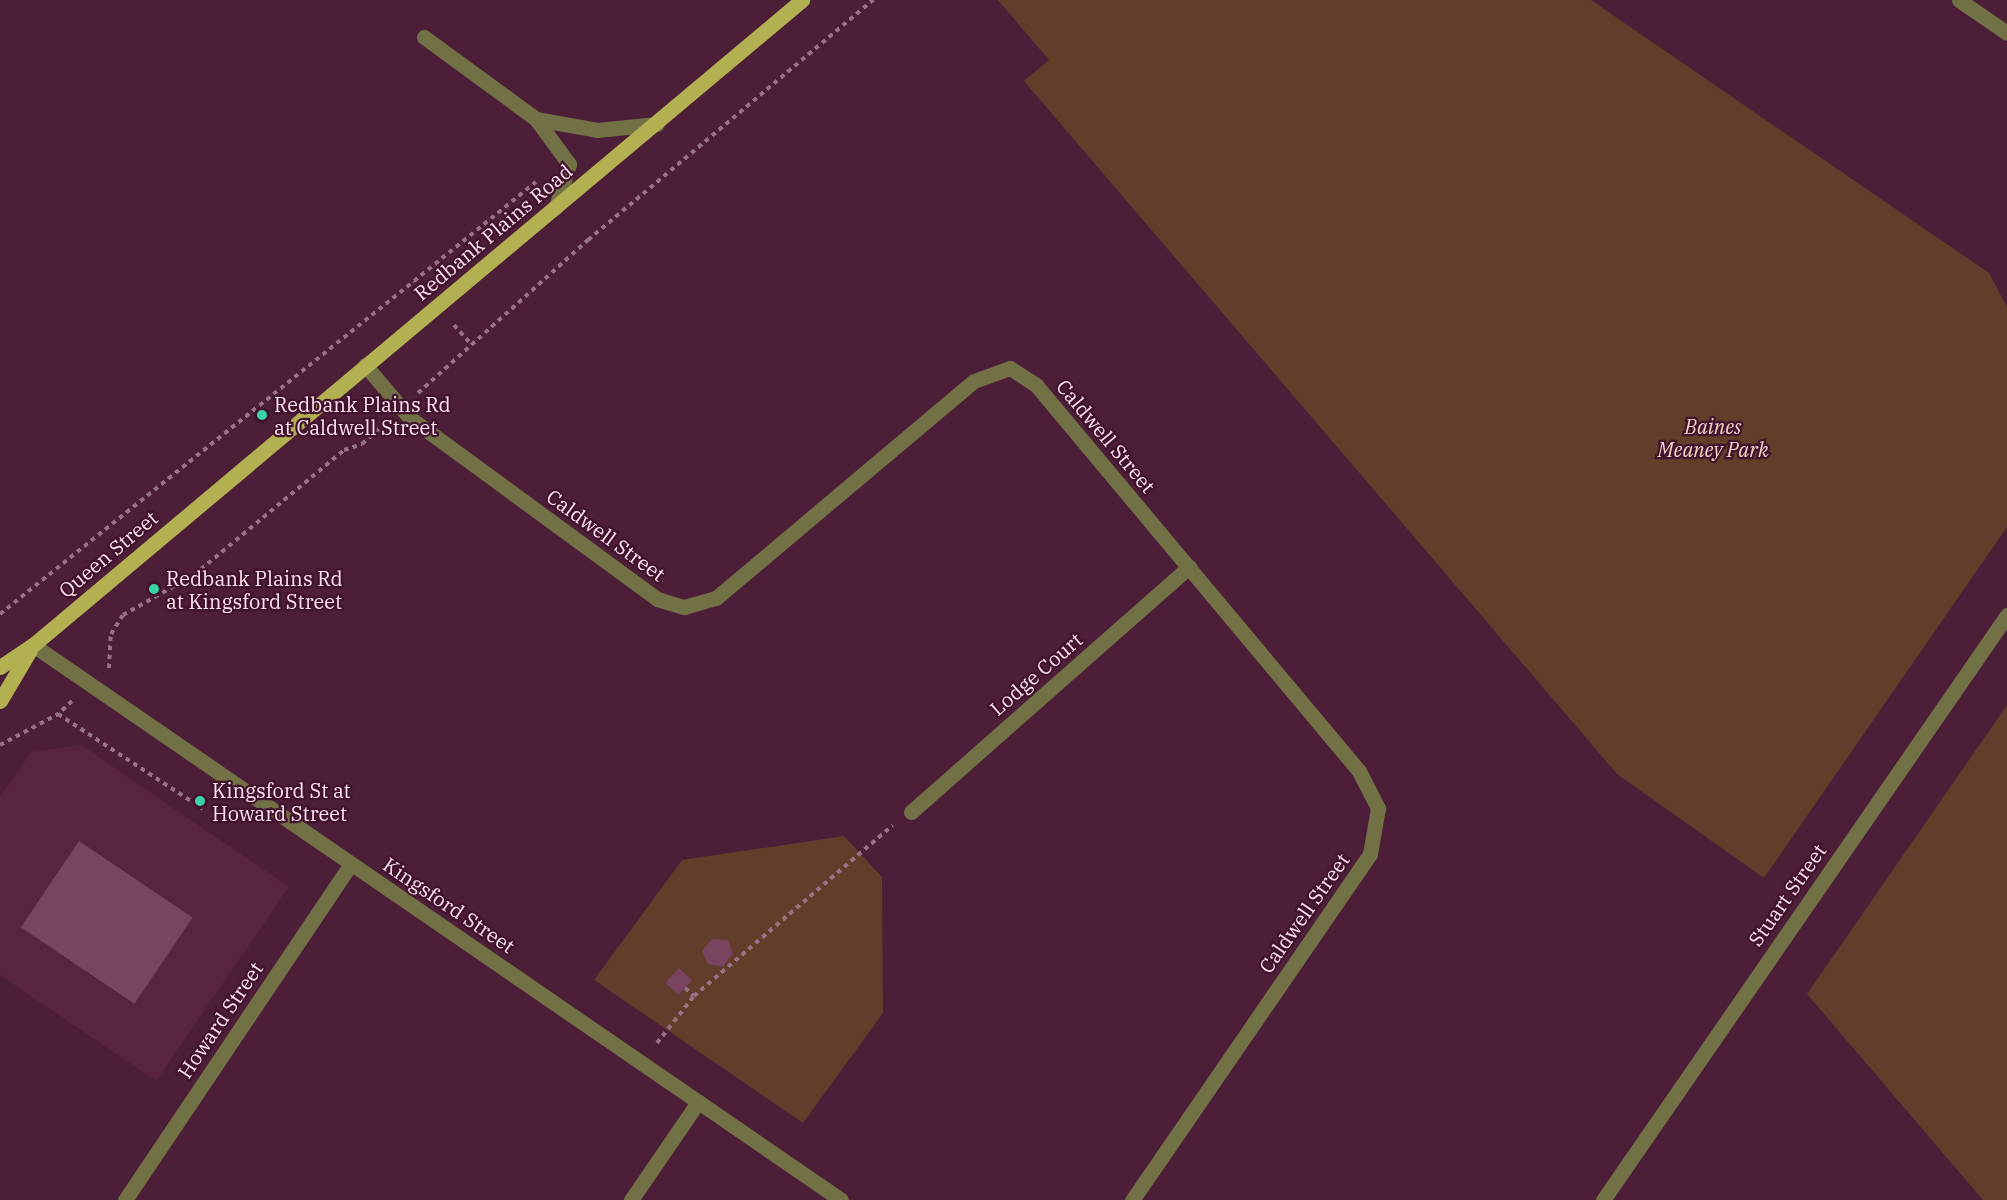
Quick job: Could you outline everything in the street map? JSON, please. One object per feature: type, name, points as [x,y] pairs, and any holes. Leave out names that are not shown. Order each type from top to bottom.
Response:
[{"type":"main road","name":"Redbank Plains Road","points":[[210,496],[364,365],[657,124],[802,0]]},
{"type":"main road","name":"Queen Street","points":[[0,667],[33,645],[210,496]]},
{"type":"main road","name":"Queen Street","points":[[0,701],[33,645]]},
{"type":"street","points":[[1959,0],[2007,33]]},
{"type":"street","points":[[424,37],[536,119],[569,164],[556,207]]},
{"type":"street","points":[[536,119],[597,130],[657,124]]},
{"type":"street","name":"Caldwell Street","points":[[364,365],[410,418],[657,599],[684,607],[716,597],[974,381],[1010,368],[1036,385],[1359,771],[1378,808],[1370,854],[1132,1200]]},
{"type":"street","name":"Lodge Court","points":[[911,812],[1189,567]]},
{"type":"street","name":"Stuart Street","points":[[1602,1200],[2007,615]]},
{"type":"street","name":"Kingsford Street","points":[[33,645],[841,1200]]},
{"type":"street","name":"Howard Street","points":[[125,1200],[351,864]]},
{"type":"street","points":[[631,1200],[698,1102]]},
{"type":"path","points":[[0,614],[414,280]]},
{"type":"path","points":[[0,745],[58,714]]},
{"type":"path","points":[[642,1063],[694,996],[868,844],[911,812]]},
{"type":"path","points":[[685,988],[694,996]]},
{"type":"shaded area","points":[[81,745],[289,887],[156,1081],[0,975],[0,797],[31,752]]},
{"type":"green space","name":"Baines Meaney Park","points":[[998,0],[1591,0],[1989,273],[2007,307],[2007,527],[1764,878],[1617,774],[1024,81],[1049,60]]},
{"type":"green space","points":[[2007,705],[2007,1200],[1983,1200],[1807,994]]},
{"type":"green space","points":[[844,836],[882,877],[883,1013],[803,1123],[594,980],[682,860]]},
{"type":"building","points":[[79,841],[193,918],[134,1004],[21,927]]},
{"type":"building","points":[[712,939],[728,940],[733,953],[723,967],[708,964],[702,951]]},
{"type":"building","points":[[679,968],[692,980],[679,995],[665,983]]},
{"type":"place","name":"Redbank Plains Rd at Caldwell Street","points":[[262,415]]},
{"type":"place","name":"Redbank Plains Rd at Kingsford Street","points":[[154,589]]},
{"type":"place","name":"Kingsford St at Howard Street","points":[[200,801]]}]
